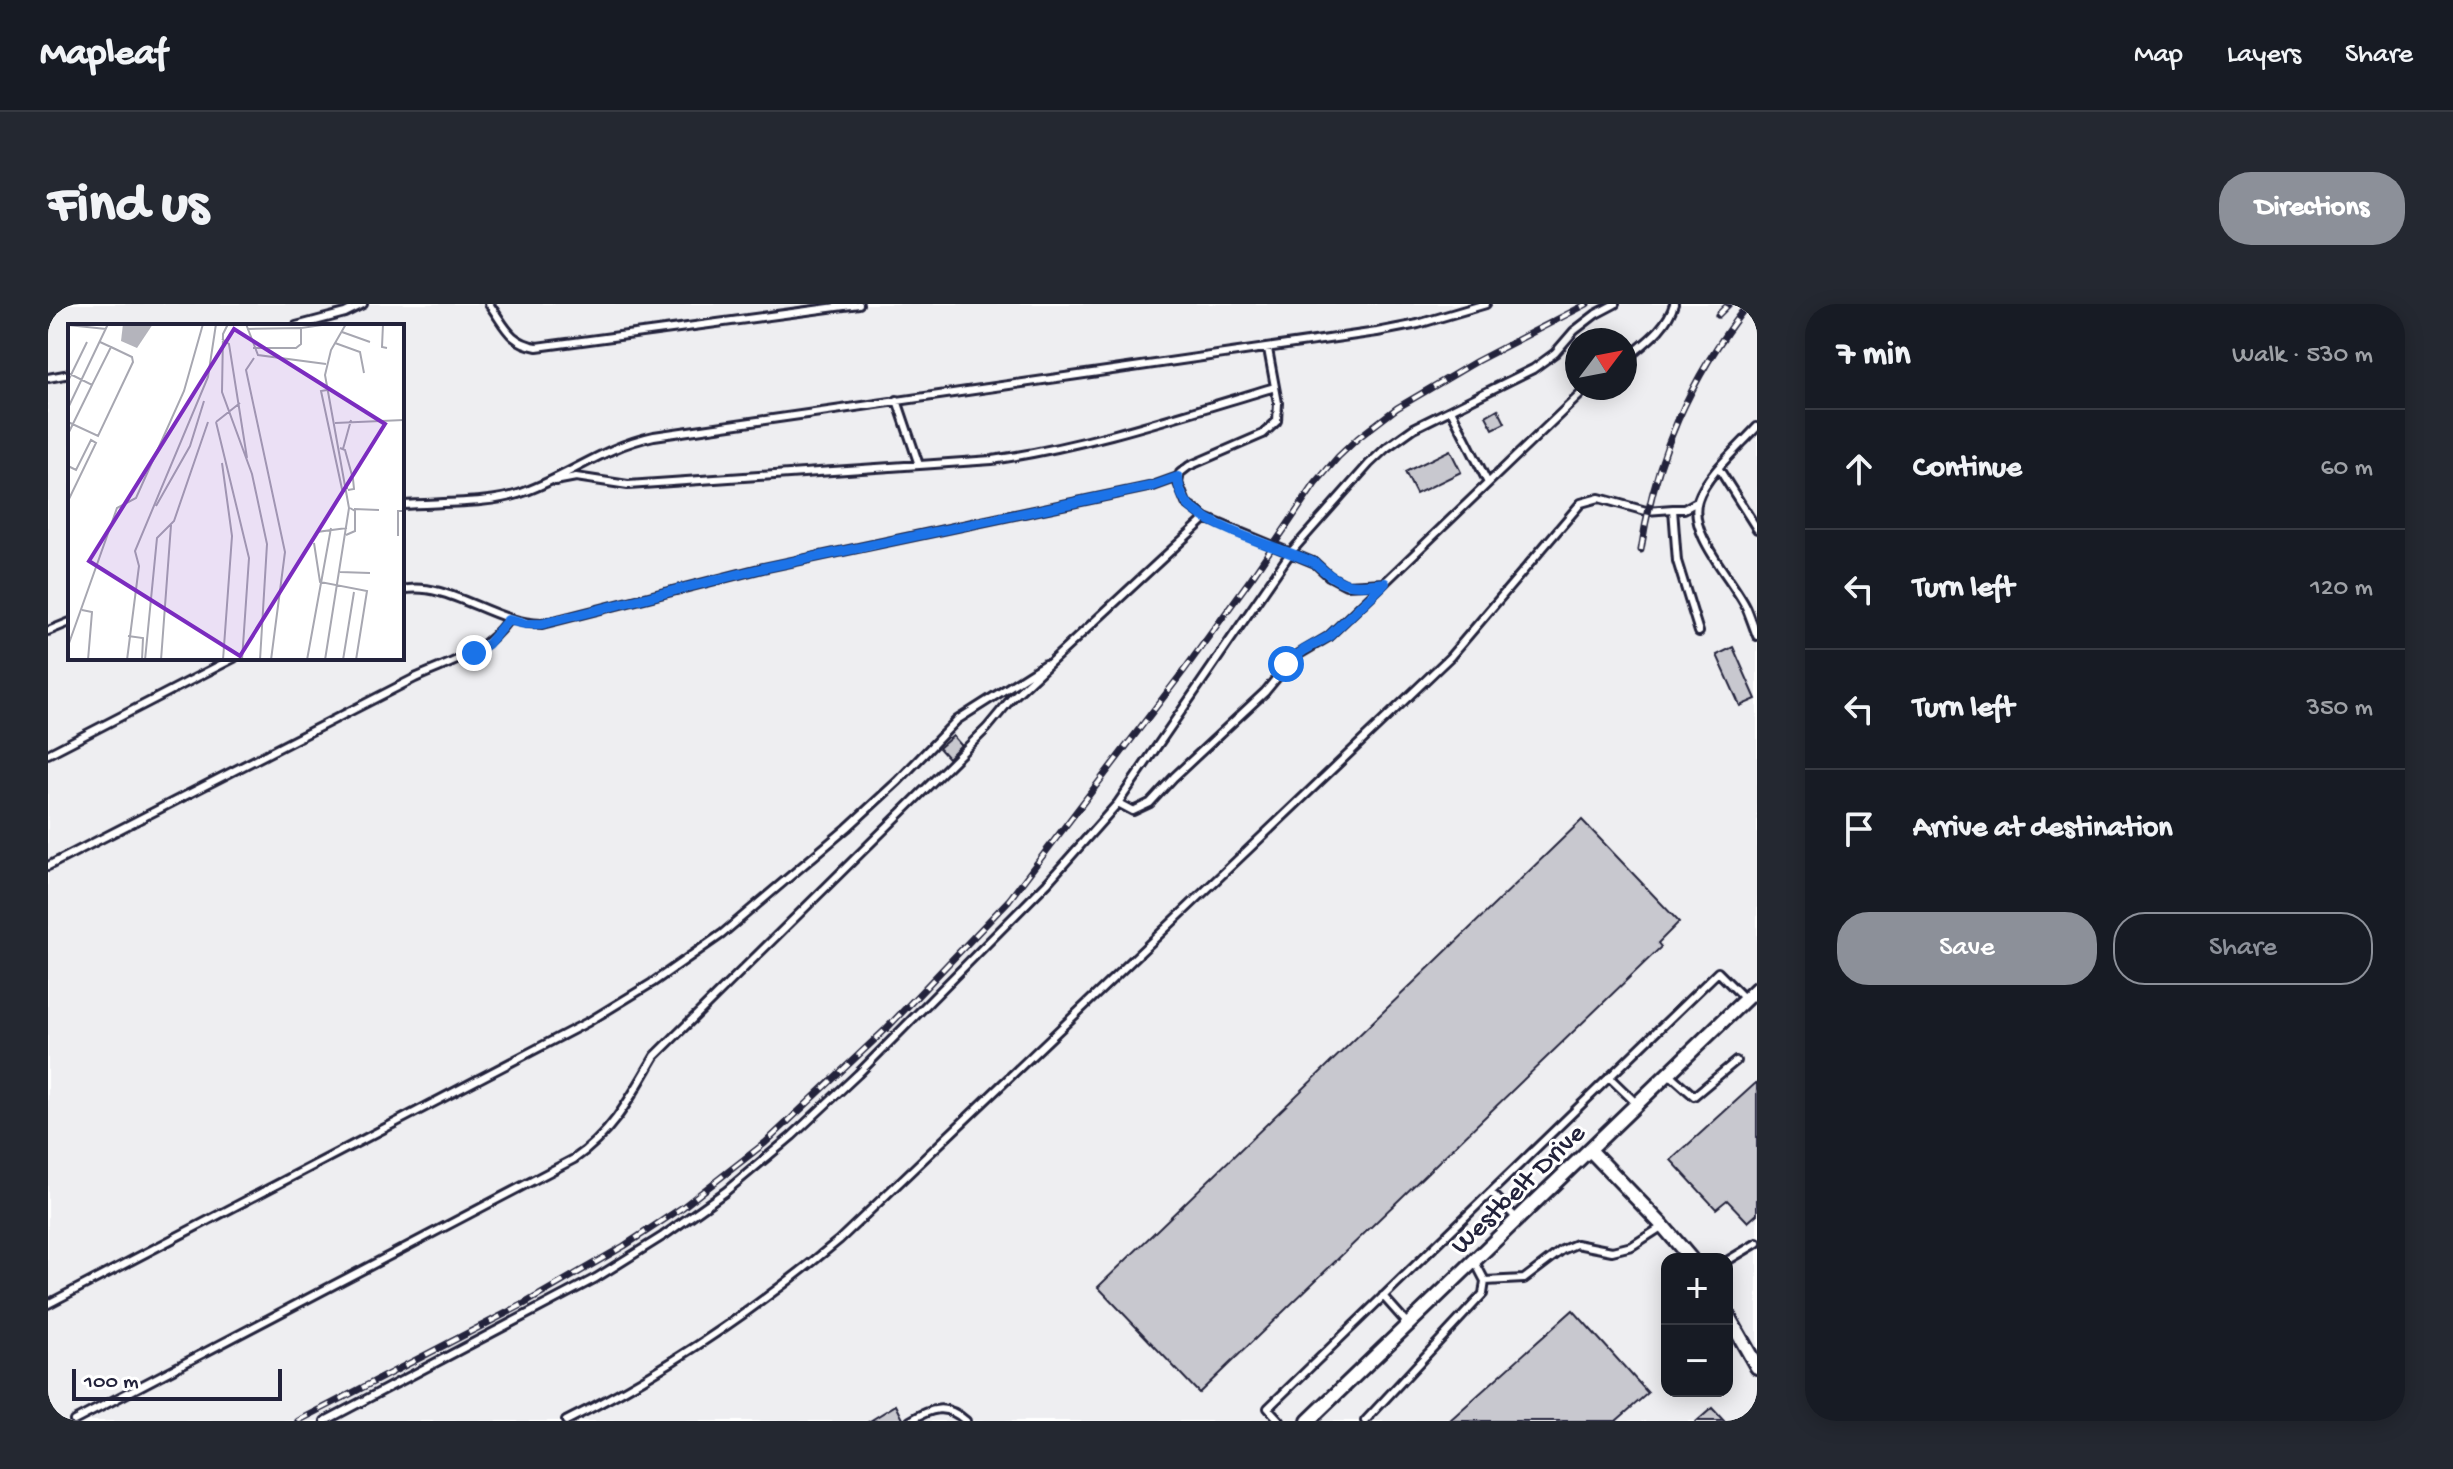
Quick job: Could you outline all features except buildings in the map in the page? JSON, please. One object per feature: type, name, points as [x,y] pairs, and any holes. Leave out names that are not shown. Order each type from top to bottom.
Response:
[{"type":"street","name":"Westbelt Drive","points":[[1308,1421],[1757,988]]},
{"type":"street","points":[[1590,1150],[1686,1253]]},
{"type":"street","points":[[1733,1325],[1757,1367]]},
{"type":"lane","points":[[304,324],[345,313],[363,304]]},
{"type":"lane","points":[[489,304],[513,338],[523,345],[537,347],[859,304]]},
{"type":"lane","points":[[404,505],[520,494],[627,442],[897,400],[1268,349],[1418,324],[1486,304]]},
{"type":"lane","points":[[325,1421],[596,1278],[725,1192],[792,1136],[858,1074],[1047,883],[1118,803],[1291,552],[1386,448],[1414,428],[1533,369],[1555,353],[1574,331],[1615,304]]},
{"type":"lane","points":[[1637,350],[1661,329],[1674,304]]},
{"type":"lane","points":[[404,590],[427,588],[508,620],[542,624],[763,568],[1153,486],[1178,477],[1189,466],[1272,428],[1279,413],[1268,349]]},
{"type":"lane","points":[[48,378],[68,374]]},
{"type":"lane","points":[[548,483],[576,477],[628,485],[992,460],[1048,452],[1275,387]]},
{"type":"lane","points":[[897,400],[919,465]]},
{"type":"lane","points":[[1118,803],[1133,811],[1145,808],[1219,733],[1265,692],[1294,657],[1328,637],[1574,400]]},
{"type":"lane","points":[[1451,410],[1488,483]]},
{"type":"lane","points":[[566,1421],[609,1400],[690,1352],[783,1286],[839,1240],[1450,657],[1581,503],[1599,498],[1646,511],[1684,509],[1697,502],[1719,469],[1757,427]]},
{"type":"lane","points":[[1719,469],[1757,529]]},
{"type":"lane","points":[[1178,477],[1186,503],[1206,518],[1315,563],[1329,576],[1346,585],[1385,583]]},
{"type":"lane","points":[[1697,502],[1696,519],[1702,536],[1745,606],[1757,636]]},
{"type":"lane","points":[[1673,509],[1677,561],[1699,632]]},
{"type":"lane","points":[[74,1421],[593,1147],[617,1120],[655,1056],[1056,658],[1206,518]]},
{"type":"lane","points":[[48,866],[415,678],[474,653],[488,644],[508,620]]},
{"type":"lane","points":[[48,631],[68,623]]},
{"type":"lane","points":[[48,1304],[588,1022],[652,983],[722,934],[782,884],[898,781],[957,720],[1056,658]]},
{"type":"lane","points":[[48,754],[230,660]]},
{"type":"lane","points":[[1280,1421],[1268,1408],[1718,972],[1745,999]]},
{"type":"lane","points":[[1668,1073],[1694,1096],[1736,1061]]},
{"type":"lane","points":[[1609,1077],[1637,1104]]},
{"type":"lane","points":[[1491,1192],[1518,1220]]},
{"type":"lane","points":[[1485,1281],[1524,1279],[1562,1250],[1576,1244],[1612,1251],[1632,1246],[1663,1226]]},
{"type":"lane","points":[[1733,1257],[1757,1243]]},
{"type":"lane","points":[[1365,1421],[1483,1294],[1485,1281],[1475,1261]]},
{"type":"lane","points":[[1383,1296],[1409,1325]]},
{"type":"lane","points":[[910,1421],[925,1412],[943,1407],[966,1421]]},
{"type":"shaded area","points":[[48,304],[1757,304],[1757,1421],[48,1421]]},
{"type":"railway","points":[[298,1421],[522,1305],[624,1246],[683,1207],[765,1143],[886,1029],[1009,900],[1185,669],[1315,484],[1338,457],[1397,408],[1477,361],[1587,304]]},
{"type":"railway","points":[[1718,315],[1729,304]]},
{"type":"railway","points":[[1641,550],[1655,483],[1678,420],[1709,361],[1748,304]]},
{"type":"route","points":[[474,653],[488,644],[508,620],[542,624],[763,568],[1153,486],[1178,477],[1186,503],[1206,518],[1315,563],[1329,576],[1346,585],[1385,583],[1328,637],[1286,664]]}]
